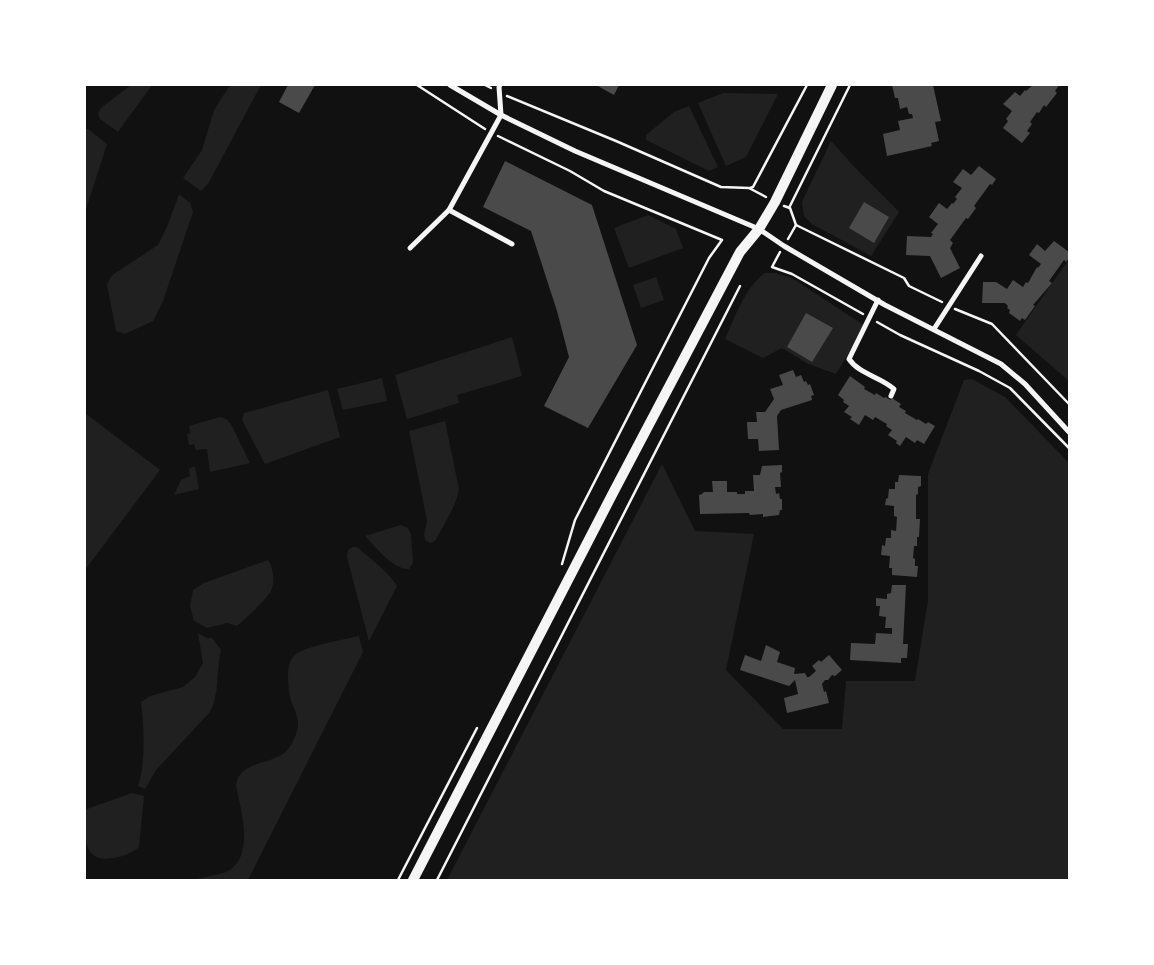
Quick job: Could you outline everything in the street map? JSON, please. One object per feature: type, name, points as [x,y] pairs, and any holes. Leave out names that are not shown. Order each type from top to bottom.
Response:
[{"type":"main road","points":[[413,880],[740,252],[759,229],[775,202],[832,85]]},
{"type":"street","points":[[450,85],[501,115],[574,151],[759,229],[784,246],[878,300],[1001,364],[1025,384],[1069,432]]},
{"type":"street","points":[[410,248],[450,210],[501,115],[500,85]]},
{"type":"street","points":[[450,210],[512,244]]},
{"type":"street","points":[[934,329],[981,256]]},
{"type":"street","points":[[878,300],[849,359],[853,365],[894,389],[891,396]]},
{"type":"path","points":[[418,85],[492,133],[570,170],[604,191],[722,240],[709,258],[578,514],[562,566]]},
{"type":"path","points":[[485,85],[721,187],[749,188],[753,187],[807,85]]},
{"type":"path","points":[[796,225],[789,208],[850,85]]},
{"type":"path","points":[[772,267],[792,274],[869,318],[1010,388],[1069,448]]},
{"type":"path","points":[[437,880],[740,286]]},
{"type":"path","points":[[398,880],[478,725]]},
{"type":"shaded area","points":[[131,85],[152,85],[118,132],[100,119],[98,113],[102,107]]},
{"type":"shaded area","points":[[230,85],[261,85],[208,184],[201,191],[183,178],[202,150],[214,110]]},
{"type":"shaded area","points":[[723,93],[778,94],[746,157],[726,166],[698,103]]},
{"type":"shaded area","points":[[689,106],[718,167],[709,171],[646,140],[646,135],[674,112]]},
{"type":"shaded area","points":[[85,129],[88,129],[107,144],[85,212]]},
{"type":"shaded area","points":[[831,141],[899,212],[871,256],[812,224],[804,216],[802,202]]},
{"type":"shaded area","points":[[179,194],[190,203],[193,212],[163,301],[153,321],[125,334],[116,331],[107,285],[111,276],[158,245]]},
{"type":"shaded area","points":[[648,215],[676,229],[683,248],[629,268],[614,228]]},
{"type":"shaded area","points":[[1069,259],[1069,381],[1016,335]]},
{"type":"shaded area","points":[[765,273],[775,273],[792,278],[865,326],[836,374],[808,364],[782,348],[763,358],[725,339],[746,294]]},
{"type":"shaded area","points":[[656,277],[664,300],[641,308],[633,285]]},
{"type":"shaded area","points":[[512,337],[522,376],[457,395],[459,403],[407,419],[395,375]]},
{"type":"shaded area","points":[[382,378],[387,401],[343,410],[337,389]]},
{"type":"shaded area","points":[[972,379],[1005,397],[1069,463],[1069,880],[447,880],[662,464],[695,531],[754,534],[726,670],[783,729],[842,729],[846,681],[915,681],[928,600],[928,474],[964,380]]},
{"type":"shaded area","points":[[328,390],[340,437],[265,464],[242,420],[244,413]]},
{"type":"shaded area","points":[[85,413],[160,470],[85,570]]},
{"type":"shaded area","points":[[220,417],[226,419],[231,424],[250,463],[210,472],[207,449],[196,450],[194,444],[189,445],[187,434],[190,433],[189,426]]},
{"type":"shaded area","points":[[445,421],[459,489],[449,515],[435,541],[431,543],[426,541],[424,536],[427,521],[409,431]]},
{"type":"shaded area","points":[[195,466],[199,489],[174,495],[181,480],[190,476],[189,469]]},
{"type":"shaded area","points":[[401,525],[408,528],[411,534],[413,563],[409,569],[397,566],[391,562],[365,536]]},
{"type":"shaded area","points":[[357,547],[378,565],[397,586],[369,641],[347,557],[348,550]]},
{"type":"shaded area","points":[[268,560],[272,567],[273,575],[271,591],[261,604],[237,626],[227,623],[207,628],[194,621],[190,606],[193,590],[204,583]]},
{"type":"shaded area","points":[[198,633],[207,638],[212,638],[221,650],[217,690],[213,705],[210,712],[156,770],[145,789],[138,786],[143,756],[141,702],[150,696],[183,687],[195,677],[203,663]]},
{"type":"shaded area","points":[[359,636],[363,652],[248,880],[192,880],[226,872],[238,862],[244,842],[244,830],[236,785],[239,776],[244,770],[285,752],[294,740],[298,720],[290,697],[288,680],[290,662],[293,657],[309,648]]},
{"type":"shaded area","points":[[132,793],[144,796],[139,847],[130,853],[113,858],[103,859],[95,856],[90,852],[85,837],[85,811]]},
{"type":"building","points":[[288,85],[315,85],[299,113],[279,102]]},
{"type":"building","points":[[596,85],[619,85],[614,95]]},
{"type":"building","points":[[892,85],[933,85],[941,121],[935,122],[939,141],[931,143],[932,146],[887,156],[883,134],[900,130],[898,121],[913,118],[912,114],[909,114],[907,107],[900,109],[898,98],[895,98]]},
{"type":"building","points":[[1033,85],[1059,85],[1055,91],[1057,93],[1046,107],[1044,105],[1039,113],[1037,112],[1030,122],[1032,124],[1027,131],[1030,133],[1022,143],[1003,128],[1008,121],[1006,119],[1012,111],[1003,104],[1015,92],[1020,96]]},
{"type":"building","points":[[505,161],[592,205],[637,345],[588,428],[544,406],[569,357],[557,311],[531,231],[483,207]]},
{"type":"building","points":[[979,166],[996,179],[992,185],[990,184],[974,206],[976,208],[950,240],[953,243],[950,248],[960,268],[941,278],[930,256],[906,255],[907,236],[931,237],[933,234],[931,233],[938,224],[929,217],[939,203],[947,209],[957,199],[955,197],[962,188],[953,182],[963,169],[971,175]]},
{"type":"building","points":[[864,202],[889,217],[874,243],[849,228]]},
{"type":"building","points":[[1054,241],[1069,252],[1069,258],[1066,262],[1064,260],[1049,281],[1052,283],[1033,305],[1035,306],[1025,320],[1022,318],[1020,321],[1009,313],[1010,310],[1005,303],[982,303],[983,282],[996,282],[1007,289],[1013,280],[1023,287],[1041,264],[1029,255],[1037,244],[1045,251]]},
{"type":"building","points":[[806,313],[833,328],[812,362],[787,347]]},
{"type":"building","points":[[793,370],[796,377],[801,375],[804,382],[806,381],[808,385],[810,384],[814,395],[811,396],[812,400],[781,410],[777,416],[779,450],[759,451],[758,439],[748,439],[747,422],[757,422],[756,412],[765,412],[774,399],[770,389],[783,385],[779,375]]},
{"type":"building","points":[[850,376],[865,387],[864,389],[884,398],[891,400],[892,398],[901,404],[899,407],[906,411],[905,413],[926,424],[928,422],[935,426],[924,444],[917,440],[915,443],[906,437],[900,446],[896,443],[897,441],[888,435],[892,430],[886,426],[887,424],[875,417],[873,420],[865,415],[859,425],[850,419],[852,417],[844,412],[849,406],[838,395]]},
{"type":"building","points":[[782,465],[782,472],[780,473],[781,487],[775,487],[776,494],[779,493],[780,499],[782,499],[782,510],[780,510],[779,515],[763,517],[763,514],[750,515],[749,513],[700,514],[699,495],[704,492],[713,492],[712,481],[727,481],[727,492],[745,494],[745,491],[754,491],[753,475],[760,475],[762,466]]},
{"type":"building","points":[[899,475],[921,476],[921,486],[918,487],[918,494],[916,495],[916,519],[920,519],[919,537],[917,537],[917,546],[914,546],[913,558],[915,559],[915,566],[918,566],[917,577],[892,575],[892,568],[889,568],[890,556],[881,555],[882,545],[885,546],[886,538],[891,538],[891,530],[896,531],[897,517],[894,516],[894,506],[885,505],[889,489],[895,489],[895,482],[898,482]]},
{"type":"building","points":[[892,585],[906,585],[903,644],[908,644],[907,658],[901,658],[901,663],[850,660],[851,643],[875,644],[876,633],[892,634],[892,628],[885,628],[886,617],[879,616],[880,606],[876,606],[876,598],[887,599],[887,594],[891,593]]},
{"type":"building","points":[[766,645],[780,652],[777,662],[795,668],[794,674],[805,673],[807,677],[816,671],[812,666],[819,660],[821,662],[829,655],[842,670],[835,676],[832,675],[822,684],[829,703],[787,713],[784,698],[798,694],[795,680],[789,686],[740,670],[745,655],[761,661]]}]
